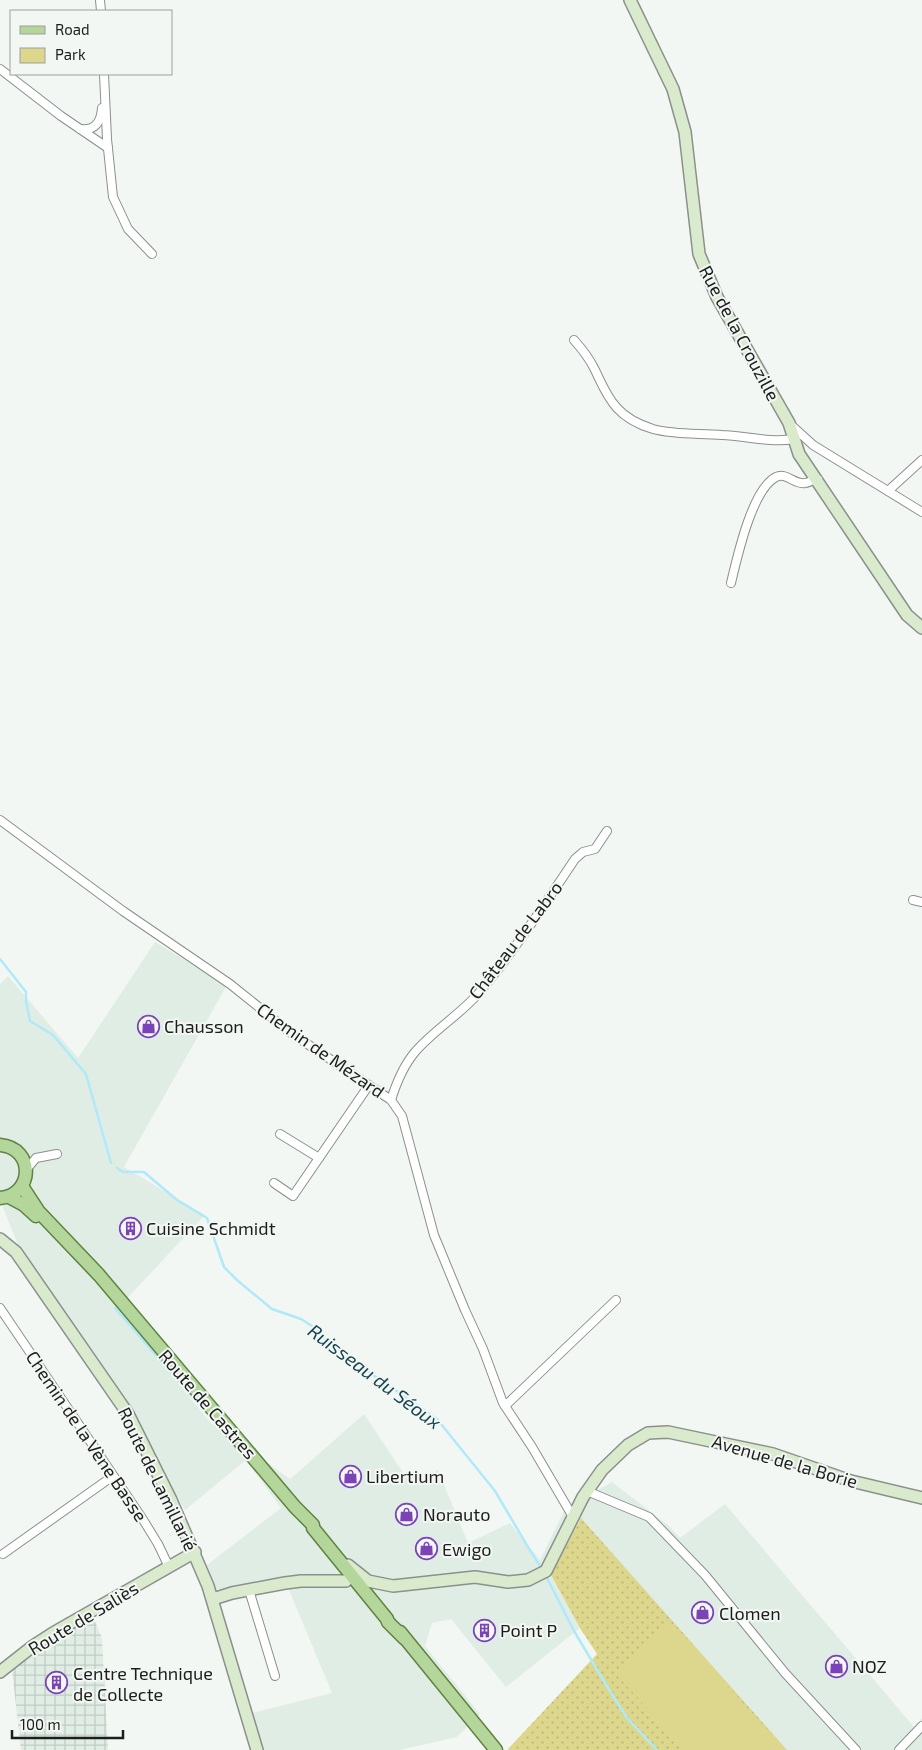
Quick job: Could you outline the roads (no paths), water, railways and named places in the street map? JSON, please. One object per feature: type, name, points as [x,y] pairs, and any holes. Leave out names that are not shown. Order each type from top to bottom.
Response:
[{"type":"main road","points":[[0,1145],[10,1146],[22,1156],[26,1170],[22,1186],[5,1198]]},
{"type":"main road","name":"Route de Castres","points":[[22,1186],[39,1212],[89,1264],[295,1507],[313,1525],[313,1528],[387,1618],[388,1622],[404,1638],[496,1750]]},
{"type":"main road","name":"Route de Castres","points":[[5,1198],[24,1205],[120,1302]]},
{"type":"street","name":"Rue de la Crouzille","points":[[630,0],[673,89],[685,132],[699,254],[717,297],[789,423],[799,454],[818,479],[861,547],[908,615],[922,628]]},
{"type":"street","points":[[0,69],[108,148]]},
{"type":"street","points":[[80,129],[88,130],[96,126],[101,117],[104,75]]},
{"type":"street","points":[[104,75],[112,198],[128,229],[152,254]]},
{"type":"street","points":[[574,340],[589,360],[607,395],[616,406],[641,425],[670,432],[775,440],[794,437]]},
{"type":"street","points":[[789,423],[813,446],[922,512]]},
{"type":"street","points":[[888,492],[922,460]]},
{"type":"street","points":[[731,583],[744,528],[765,486],[776,477],[786,476],[797,482],[805,483],[816,478],[818,479]]},
{"type":"street","name":"Chemin de Mézard","points":[[0,820],[123,911],[230,984],[291,1033],[391,1100],[402,1116],[434,1235],[483,1349],[504,1406],[532,1446],[573,1517]]},
{"type":"street","name":"Château de Labro","points":[[391,1100],[395,1088],[414,1054],[475,998],[523,935],[575,859],[583,852],[595,848],[607,831]]},
{"type":"street","points":[[913,900],[922,902]]},
{"type":"street","points":[[274,1183],[293,1196],[369,1086]]},
{"type":"street","points":[[280,1134],[319,1158]]},
{"type":"street","points":[[22,1156],[30,1154],[57,1154],[36,1158],[26,1170]]},
{"type":"street","name":"Route de Lamillarié","points":[[3,1244],[30,1271],[128,1414],[195,1552],[212,1599],[257,1750]]},
{"type":"street","points":[[504,1406],[616,1300]]},
{"type":"street","name":"Chemin de la Vène Basse","points":[[0,1308],[154,1536],[169,1567]]},
{"type":"street","name":"Avenue de la Borie","points":[[363,1588],[373,1593],[393,1586],[475,1577],[508,1582],[528,1580],[546,1571],[587,1490],[602,1470],[628,1445],[648,1433],[668,1432],[773,1454],[851,1481],[922,1498]]},
{"type":"street","points":[[3,1554],[113,1476]]},
{"type":"street","points":[[587,1490],[649,1517],[704,1575],[785,1673],[856,1750]]},
{"type":"street","name":"Avenue de la Borie","points":[[330,1549],[368,1581],[393,1586]]},
{"type":"street","name":"Route de Saliès","points":[[0,1672],[27,1650],[53,1633],[195,1552]]},
{"type":"street","points":[[212,1599],[249,1590],[301,1582],[346,1581]]},
{"type":"street","points":[[249,1590],[275,1676]]},
{"type":"street","points":[[899,1750],[922,1726]]},
{"type":"waterway","name":"Ruisseau du Séoux","points":[[0,959],[26,992],[30,1021],[53,1035],[86,1074],[111,1163]]},
{"type":"waterway","name":"Ruisseau du Séoux","points":[[117,1168],[123,1172],[144,1172],[177,1200],[207,1218],[224,1267],[238,1281],[272,1309],[301,1319],[312,1326],[327,1341],[437,1419],[495,1491],[540,1566]]},
{"type":"waterway","points":[[115,1308],[200,1406]]},
{"type":"waterway","name":"Ruisseau du Séoux","points":[[547,1578],[574,1631],[627,1718],[657,1750]]},
{"type":"place","name":"Chausson","points":[[148,1026]]},
{"type":"place","name":"Cuisine Schmidt","points":[[130,1228]]},
{"type":"place","name":"Libertium","points":[[350,1476]]},
{"type":"place","name":"Norauto","points":[[407,1514]]},
{"type":"place","name":"Ewigo","points":[[426,1549]]},
{"type":"place","name":"Clomen","points":[[703,1613]]},
{"type":"place","name":"Point P","points":[[484,1630]]},
{"type":"place","name":"NOZ","points":[[836,1666]]},
{"type":"place","name":"Centre Technique de Collecte","points":[[57,1683]]}]
